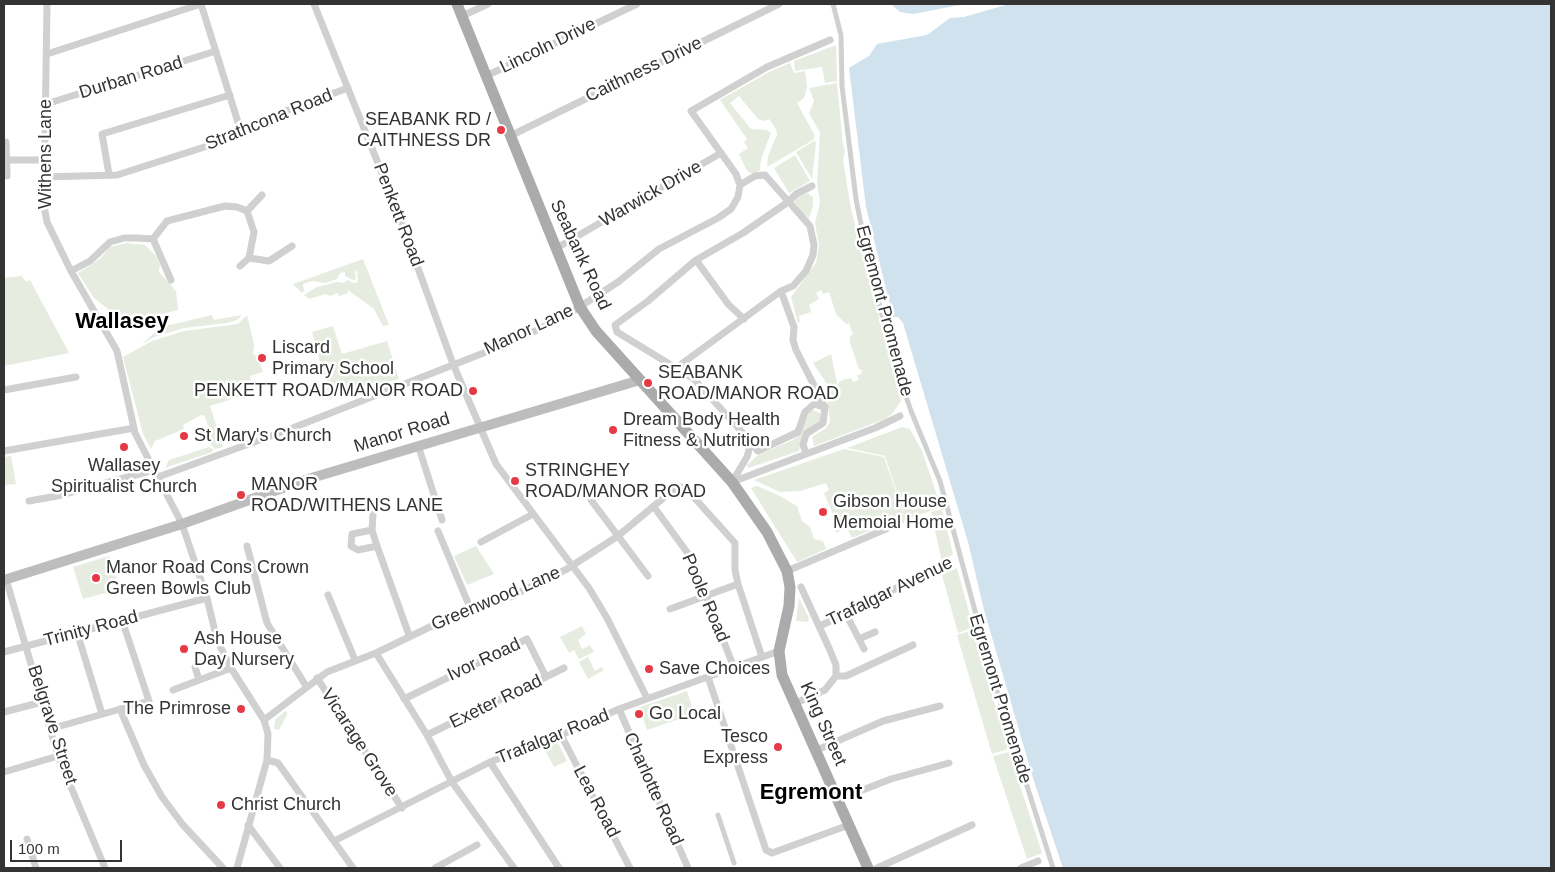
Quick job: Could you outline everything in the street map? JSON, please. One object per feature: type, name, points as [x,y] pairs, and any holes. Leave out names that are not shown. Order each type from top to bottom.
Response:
[{"type":"main road","name":"Seabank Road","points":[[457,4],[580,307],[596,331],[732,482],[762,524],[796,587]]},
{"type":"main road","name":"Manor Road","points":[[5,579],[182,524],[303,480],[640,380]]},
{"type":"main road","name":"King Street","points":[[796,587],[789,606],[779,651],[782,675],[868,868]]},
{"type":"street","name":"Withens Lane","points":[[47,4],[44,177],[44,206],[47,222],[71,272],[117,351],[134,428],[182,524],[207,598],[217,640],[231,668],[264,720],[268,734],[267,760],[237,868]]},
{"type":"street","points":[[47,54],[201,4],[242,135]]},
{"type":"street","name":"Penkett Road","points":[[314,4],[396,208],[453,364],[459,373],[479,427],[496,464],[572,566],[607,618],[647,698]]},
{"type":"street","points":[[462,16],[488,4]]},
{"type":"street","name":"Lincoln Drive","points":[[486,76],[637,4]]},
{"type":"street","name":"Caithness Drive","points":[[510,136],[779,4]]},
{"type":"street","name":"Egremont Promenade","points":[[833,4],[841,38],[842,86],[856,199],[871,274],[893,358],[911,411],[940,481],[995,685],[1053,868]]},
{"type":"street","points":[[676,368],[782,291],[793,286],[810,264],[814,245],[810,226],[765,176],[755,176],[740,185],[736,174],[691,111],[767,67],[830,40],[841,38]]},
{"type":"street","name":"Durban Road","points":[[46,104],[216,51]]},
{"type":"street","name":"Strathcona Road","points":[[44,177],[117,175],[242,135],[270,118],[348,88]]},
{"type":"street","points":[[109,174],[102,134],[230,95]]},
{"type":"street","points":[[6,142],[7,176]]},
{"type":"street","name":"Warwick Drive","points":[[555,249],[721,153]]},
{"type":"street","points":[[7,160],[45,160]]},
{"type":"street","name":"Manor Lane","points":[[29,501],[59,496],[156,473],[290,429],[514,341],[564,318],[618,282],[660,249],[700,229],[731,209],[738,197],[740,185]]},
{"type":"street","points":[[812,186],[796,194],[788,202],[696,260],[648,302],[614,325],[617,332],[694,379],[758,451],[798,432],[805,412],[814,404],[825,407]]},
{"type":"street","points":[[247,211],[262,195]]},
{"type":"street","points":[[153,239],[167,221],[177,217],[225,206],[247,211]]},
{"type":"street","points":[[240,266],[249,258],[254,232],[247,211]]},
{"type":"street","points":[[71,272],[90,261],[110,242],[124,238],[153,239]]},
{"type":"street","points":[[153,239],[171,280]]},
{"type":"street","points":[[249,258],[269,261],[292,246]]},
{"type":"street","points":[[696,260],[728,304],[744,318]]},
{"type":"street","points":[[782,291],[794,327],[792,340],[825,407],[823,423],[806,434],[803,445],[806,453]]},
{"type":"street","points":[[4,390],[76,377]]},
{"type":"street","points":[[732,482],[911,411]]},
{"type":"street","points":[[4,451],[134,428]]},
{"type":"street","points":[[732,482],[747,457],[751,442]]},
{"type":"street","points":[[418,445],[442,520]]},
{"type":"street","name":"Greenwood Lane","points":[[264,720],[317,678],[355,660],[376,653],[409,635],[526,590],[572,566],[618,536],[674,490],[681,487],[690,492],[735,543],[735,570],[738,584],[762,657]]},
{"type":"street","points":[[591,500],[648,576]]},
{"type":"street","name":"Poole Road","points":[[654,506],[692,559],[734,668]]},
{"type":"street","points":[[373,514],[372,530],[409,635]]},
{"type":"street","points":[[480,542],[533,514]]},
{"type":"street","points":[[787,571],[886,529]]},
{"type":"street","points":[[372,530],[352,534],[351,546],[358,550],[377,546]]},
{"type":"street","points":[[438,531],[471,610]]},
{"type":"street","points":[[247,546],[268,623],[306,686]]},
{"type":"street","name":"Trafalgar Avenue","points":[[820,626],[960,558]]},
{"type":"street","name":"Belgrave Street","points":[[5,579],[27,646],[58,756],[105,868]]},
{"type":"street","points":[[670,610],[738,584]]},
{"type":"street","name":"Seabank Road","points":[[796,587],[820,626],[836,665],[836,676]]},
{"type":"street","points":[[328,595],[355,660]]},
{"type":"street","name":"Trinity Road","points":[[4,652],[207,598]]},
{"type":"street","points":[[846,614],[864,649]]},
{"type":"street","points":[[50,729],[149,701],[122,620]]},
{"type":"street","points":[[77,632],[102,714]]},
{"type":"street","points":[[859,639],[875,632]]},
{"type":"street","name":"Ivor Road","points":[[404,699],[527,639],[546,677]]},
{"type":"street","points":[[796,703],[825,690],[836,676],[846,676],[913,644]]},
{"type":"street","name":"Trafalgar Road","points":[[334,841],[490,762],[561,735],[618,709],[779,651]]},
{"type":"street","points":[[376,653],[427,735],[452,782],[514,868]]},
{"type":"street","points":[[195,667],[199,680]]},
{"type":"street","points":[[173,690],[231,668]]},
{"type":"street","name":"Exeter Road","points":[[427,735],[564,668]]},
{"type":"street","points":[[708,677],[766,850],[772,853],[849,825]]},
{"type":"street","name":"Vicarage Grove","points":[[317,678],[402,808]]},
{"type":"street","points":[[4,712],[42,702]]},
{"type":"street","points":[[817,750],[883,721],[940,706]]},
{"type":"street","points":[[120,709],[144,765],[162,797],[183,825],[223,868]]},
{"type":"street","name":"Charlotte Road","points":[[618,709],[688,868]]},
{"type":"street","name":"Lea Road","points":[[561,735],[630,868]]},
{"type":"street","points":[[4,772],[58,756]]},
{"type":"street","points":[[267,760],[278,763],[353,868]]},
{"type":"street","points":[[490,762],[559,868]]},
{"type":"street","points":[[837,800],[891,779],[949,763]]},
{"type":"street","points":[[718,815],[734,863]]},
{"type":"street","points":[[877,868],[972,825]]},
{"type":"street","points":[[248,826],[280,868]]},
{"type":"street","points":[[27,839],[36,868]]},
{"type":"street","points":[[435,868],[477,845]]},
{"type":"street","points":[[1021,868],[1049,856]]},
{"type":"shaded area","points":[[836,45],[837,81],[825,83],[822,67],[795,71],[794,61]]},
{"type":"shaded area","points":[[790,63],[794,73],[805,71],[807,87],[804,98],[797,103],[815,136],[813,140],[767,167],[768,156],[777,135],[776,129],[769,119],[764,121],[758,119],[739,96],[730,103],[751,129],[767,130],[771,133],[761,159],[760,170],[756,173],[750,173],[739,154],[748,148],[744,142],[747,139],[720,100],[771,71]]},
{"type":"shaded area","points":[[837,83],[843,146],[845,150],[843,160],[851,209],[901,401],[892,414],[885,419],[814,446],[812,437],[826,428],[830,422],[827,394],[842,380],[851,378],[853,382],[859,380],[857,375],[861,374],[862,370],[859,369],[850,343],[850,336],[853,334],[849,323],[846,324],[836,314],[829,292],[823,294],[821,290],[816,293],[819,299],[809,305],[811,312],[799,316],[800,322],[798,323],[791,297],[816,263],[819,245],[815,223],[820,203],[817,182],[820,133],[809,113],[814,101],[809,88]]},
{"type":"shaded area","points":[[814,141],[816,142],[812,179],[796,152]]},
{"type":"shaded area","points":[[795,155],[810,181],[789,193],[774,168]]},
{"type":"shaded area","points":[[807,193],[813,197],[813,206],[809,218],[803,214],[794,202],[795,198]]},
{"type":"shaded area","points":[[127,243],[145,245],[156,256],[160,265],[159,272],[176,291],[178,310],[139,320],[113,313],[94,298],[78,273],[100,259],[109,247]]},
{"type":"shaded area","points":[[363,259],[389,325],[383,326],[374,309],[348,290],[348,293],[339,296],[338,293],[330,296],[326,294],[309,299],[304,295],[317,287],[337,282],[344,283],[347,280],[354,283],[358,282],[357,269],[355,272],[356,279],[353,280],[345,276],[345,272],[340,273],[337,279],[325,283],[312,281],[303,284],[304,291],[302,293],[293,284]]},
{"type":"shaded area","points":[[22,276],[26,282],[30,280],[69,353],[4,366],[4,278]]},
{"type":"shaded area","points":[[212,315],[214,320],[242,315],[237,320],[227,323],[184,328],[154,337],[142,344],[161,327]]},
{"type":"shaded area","points":[[247,315],[254,344],[253,354],[258,358],[263,372],[250,376],[251,381],[242,384],[245,395],[210,406],[223,447],[215,449],[209,442],[211,435],[205,416],[201,415],[183,425],[184,429],[155,441],[151,449],[143,434],[123,357],[152,341],[184,331],[238,324]]},
{"type":"shaded area","points":[[333,326],[342,354],[387,341],[399,379],[330,399],[312,332]]},
{"type":"shaded area","points":[[831,354],[837,383],[831,390],[813,363]]},
{"type":"shaded area","points":[[813,410],[820,413],[821,420],[802,433],[799,451],[748,468],[747,465],[758,455],[793,440],[800,434],[809,413]]},
{"type":"shaded area","points":[[902,427],[910,429],[922,451],[941,507],[906,520],[885,456],[847,448]]},
{"type":"shaded area","points":[[209,447],[213,449],[212,452],[165,468],[169,460]]},
{"type":"shaded area","points":[[844,449],[884,457],[905,518],[904,523],[890,528],[888,523],[852,538],[847,528],[836,533],[834,528],[844,523],[841,517],[835,519],[824,493],[829,490],[826,483],[800,491],[780,492],[754,480]]},
{"type":"shaded area","points":[[11,456],[16,484],[4,485],[4,457]]},
{"type":"shaded area","points":[[757,486],[797,506],[802,521],[810,527],[814,539],[823,541],[826,549],[797,562],[751,488]]},
{"type":"shaded area","points":[[942,509],[953,554],[942,562],[931,512]]},
{"type":"shaded area","points":[[476,546],[494,574],[467,585],[454,556]]},
{"type":"shaded area","name":"Manor Road Cons Crown Green Bowls Club","points":[[109,556],[120,589],[83,599],[73,567]]},
{"type":"shaded area","points":[[957,568],[973,627],[958,633],[942,575]]},
{"type":"shaded area","points":[[799,598],[809,618],[808,622],[796,621]]},
{"type":"shaded area","points":[[582,626],[586,634],[578,640],[582,649],[590,645],[594,652],[579,659],[574,650],[569,653],[560,637]]},
{"type":"shaded area","points":[[973,630],[1008,749],[992,754],[957,635]]},
{"type":"shaded area","points":[[588,657],[595,671],[602,667],[604,670],[588,679],[579,662]]},
{"type":"shaded area","points":[[687,691],[694,714],[647,730],[640,707]]},
{"type":"shaded area","points":[[285,711],[288,713],[279,730],[274,729],[275,720]]},
{"type":"shaded area","points":[[557,741],[567,761],[554,767],[544,748]]},
{"type":"shaded area","points":[[1009,752],[1042,853],[1027,859],[993,756]]},
{"type":"water","points":[[891,4],[965,4],[913,14],[900,12]]},
{"type":"water","points":[[1009,4],[1551,4],[1551,868],[1063,868],[1033,778],[984,610],[968,542],[903,323],[898,317],[893,317],[866,207],[849,68],[869,56],[877,44],[927,35],[950,18],[964,17]]},
{"type":"place","name":"SEABANK RD / CAITHNESS DR","points":[[501,130]]},
{"type":"place","name":"Liscard Primary School","points":[[262,358]]},
{"type":"place","name":"SEABANK ROAD/MANOR ROAD","points":[[648,383]]},
{"type":"place","name":"PENKETT ROAD/MANOR ROAD","points":[[473,391]]},
{"type":"place","name":"Dream Body Health Fitness & Nutrition","points":[[613,430]]},
{"type":"place","name":"St Mary's Church","points":[[184,436]]},
{"type":"place","name":"Wallasey Spiritualist Church","points":[[124,447]]},
{"type":"place","name":"STRINGHEY ROAD/MANOR ROAD","points":[[515,481]]},
{"type":"place","name":"MANOR ROAD/WITHENS LANE","points":[[241,495]]},
{"type":"place","name":"Gibson House Memoial Home","points":[[823,512]]},
{"type":"place","name":"Manor Road Cons Crown Green Bowls Club","points":[[96,578]]},
{"type":"place","name":"Ash House Day Nursery","points":[[184,649]]},
{"type":"place","name":"Save Choices","points":[[649,669]]},
{"type":"place","name":"The Primrose","points":[[241,709]]},
{"type":"place","name":"Go Local","points":[[639,714]]},
{"type":"place","name":"Tesco Express","points":[[778,747]]},
{"type":"place","name":"Christ Church","points":[[221,805]]},
{"type":"district","name":"Wallasey","points":[[122,322]]},
{"type":"district","name":"Egremont","points":[[811,793]]}]
